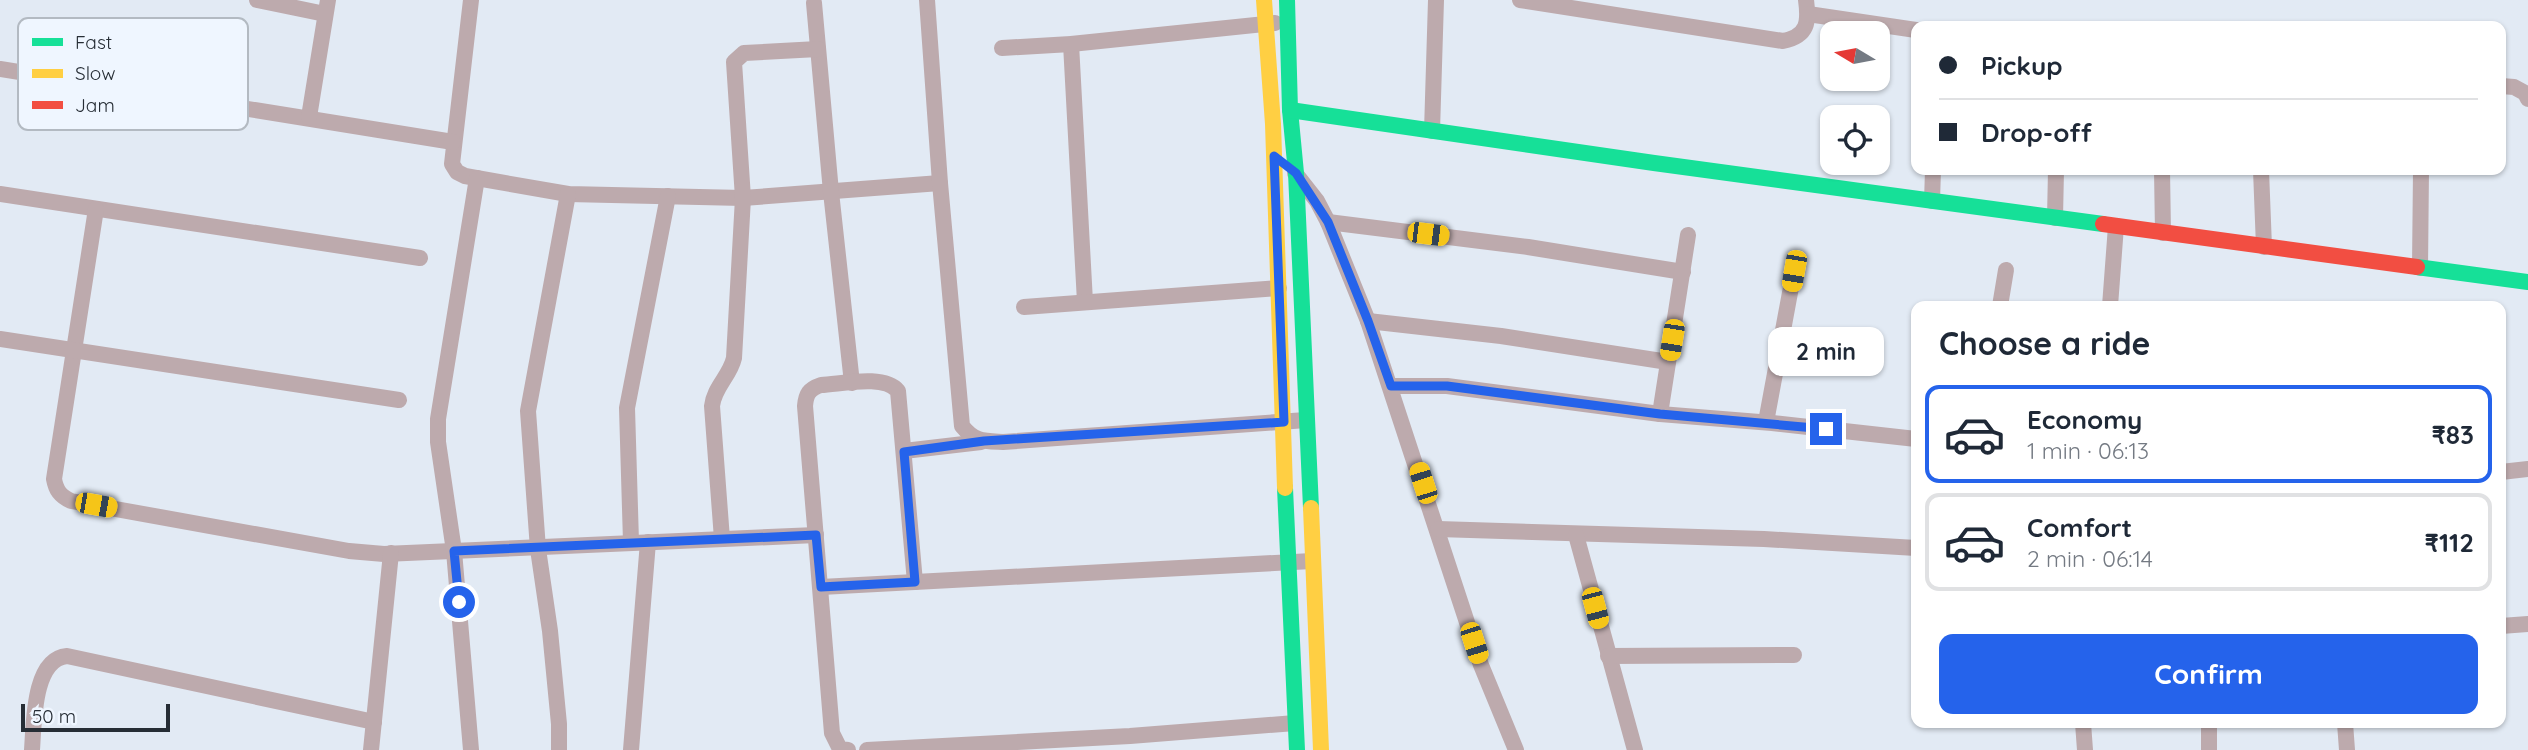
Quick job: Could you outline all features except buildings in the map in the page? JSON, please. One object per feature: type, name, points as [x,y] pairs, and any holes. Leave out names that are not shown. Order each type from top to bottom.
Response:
[{"type":"main road","points":[[1264,0],[1274,156],[1297,750]]},
{"type":"main road","points":[[1287,0],[1321,750]]},
{"type":"main road","points":[[1290,110],[2528,282]]},
{"type":"street","points":[[257,0],[327,7],[309,117]]},
{"type":"street","points":[[471,0],[453,142],[452,164],[457,172],[568,194],[743,198],[940,183]]},
{"type":"street","points":[[927,0],[962,426],[970,436],[984,441]]},
{"type":"street","points":[[1432,131],[1436,0]]},
{"type":"street","points":[[1520,0],[1783,41],[1796,38],[1804,29],[1807,7],[1911,29]]},
{"type":"street","points":[[814,3],[852,383]]},
{"type":"street","points":[[1002,48],[1071,44],[1288,21]]},
{"type":"street","points":[[1071,44],[1085,302]]},
{"type":"street","points":[[722,538],[713,397],[728,374],[734,358],[743,198],[734,62],[744,53],[818,49]]},
{"type":"street","points":[[0,69],[18,72]]},
{"type":"street","points":[[2506,87],[2525,93],[2528,99]]},
{"type":"street","points":[[248,108],[453,142]]},
{"type":"street","points":[[1274,156],[1296,173],[1328,222],[1368,321],[1481,665],[1516,750]]},
{"type":"street","points":[[1932,201],[1933,175]]},
{"type":"street","points":[[2055,218],[2056,175]]},
{"type":"street","points":[[2162,175],[2163,233]]},
{"type":"street","points":[[2261,175],[2264,247]]},
{"type":"street","points":[[2420,268],[2421,175]]},
{"type":"street","points":[[471,750],[454,551],[439,460],[438,419],[477,178]]},
{"type":"street","points":[[0,194],[420,258]]},
{"type":"street","points":[[559,750],[550,631],[538,549],[528,411],[568,194]]},
{"type":"street","points":[[631,750],[640,542],[627,408],[668,196]]},
{"type":"street","points":[[96,209],[54,479],[56,489],[71,501],[336,548],[391,553],[538,549],[816,535]]},
{"type":"street","points":[[1328,222],[1528,247],[1683,272]]},
{"type":"street","points":[[2110,301],[2116,226]]},
{"type":"street","points":[[1660,414],[1688,235]]},
{"type":"street","points":[[2001,301],[2006,270]]},
{"type":"street","points":[[1766,422],[1794,271]]},
{"type":"street","points":[[1024,307],[1279,288]]},
{"type":"street","points":[[1368,321],[1501,336],[1668,362]]},
{"type":"street","points":[[0,339],[398,400]]},
{"type":"street","points":[[848,750],[840,748],[832,733],[806,396],[811,388],[881,381],[892,384],[898,391],[915,582]]},
{"type":"street","points":[[1391,386],[1447,386],[1660,414],[1766,422],[1911,438]]},
{"type":"street","points":[[904,452],[984,441],[1306,421]]},
{"type":"street","points":[[2506,471],[2528,469]]},
{"type":"street","points":[[1437,530],[1763,539],[1911,548]]},
{"type":"street","points":[[1576,535],[1635,750]]},
{"type":"street","points":[[371,750],[391,553]]},
{"type":"street","points":[[821,587],[1312,561]]},
{"type":"street","points":[[2506,626],[2528,624]]},
{"type":"street","points":[[1608,656],[1794,655]]},
{"type":"street","points":[[32,750],[41,680],[51,663],[58,657],[67,656],[374,722]]},
{"type":"street","points":[[867,750],[1130,736],[1294,723]]},
{"type":"street","points":[[2083,728],[2085,750]]},
{"type":"street","points":[[2209,728],[2209,750]]},
{"type":"street","points":[[2345,728],[2347,750]]},
{"type":"traffic: fast","points":[[1287,0],[1290,110],[1296,173],[1311,508]]},
{"type":"traffic: fast","points":[[1290,110],[2103,224]]},
{"type":"traffic: fast","points":[[2417,267],[2528,282]]},
{"type":"traffic: fast","points":[[1285,488],[1297,750]]},
{"type":"traffic: slow","points":[[1264,0],[1273,124],[1285,488]]},
{"type":"traffic: slow","points":[[1311,508],[1321,750]]},
{"type":"traffic: jam","points":[[2103,224],[2417,267]]},
{"type":"route","points":[[459,602],[454,551],[538,549],[648,541],[816,535],[821,587],[915,582],[904,452],[984,441],[1003,442],[1284,422],[1274,156],[1296,173],[1317,201],[1328,222],[1391,386],[1447,386],[1660,414],[1826,429]]}]
